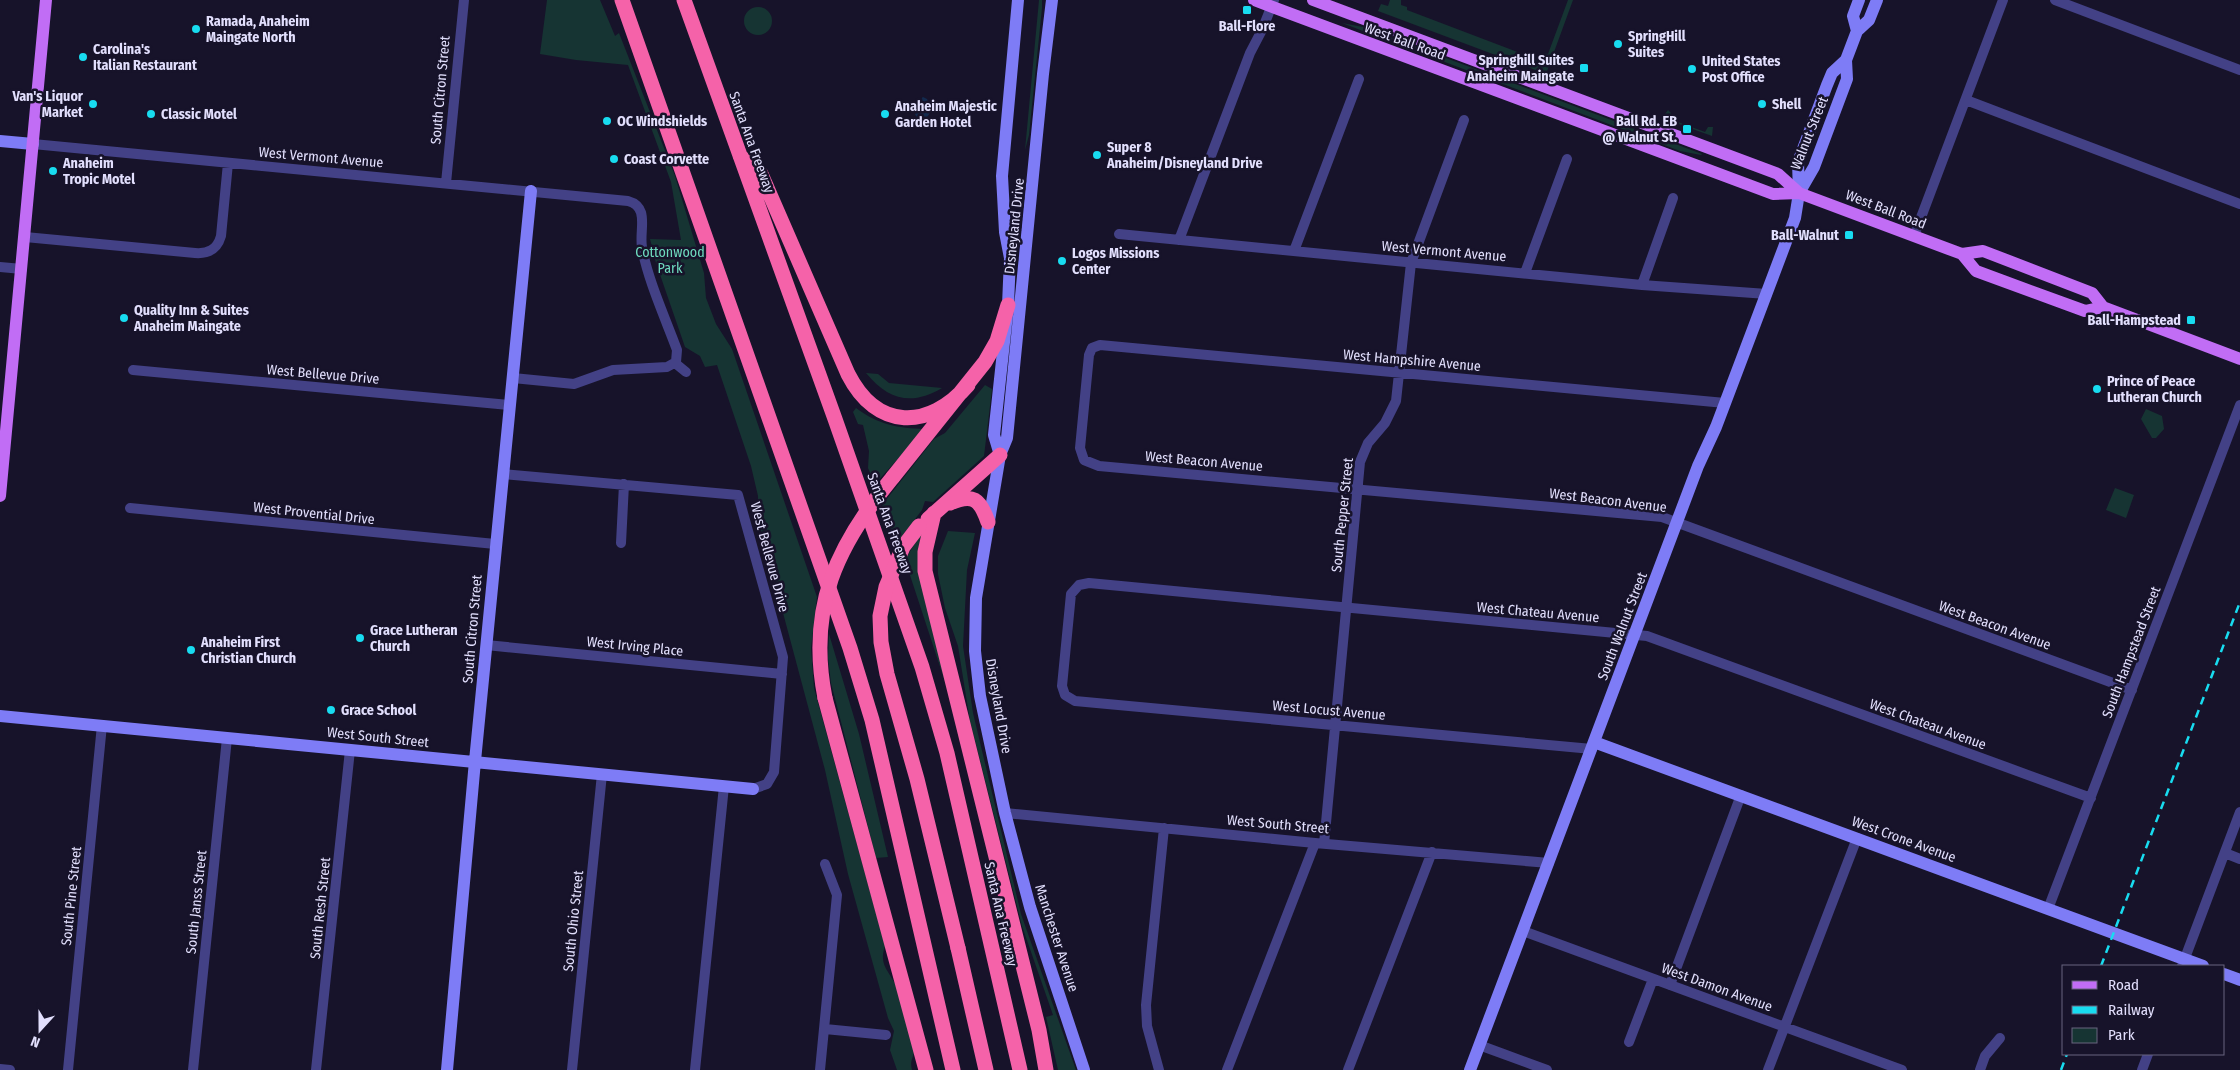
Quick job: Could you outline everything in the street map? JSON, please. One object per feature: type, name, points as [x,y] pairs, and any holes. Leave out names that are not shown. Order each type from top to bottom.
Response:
[{"type":"highway","points":[[615,0],[645,67]]},
{"type":"highway","points":[[622,0],[850,648],[872,720],[953,1070]]},
{"type":"highway","name":"Santa Ana Freeway","points":[[684,0],[738,154],[842,437],[922,668],[947,753],[1020,1070]]},
{"type":"highway","points":[[738,154],[761,174],[848,374],[866,401],[885,413],[896,417],[919,417],[941,409],[968,385]]},
{"type":"highway","points":[[926,1070],[824,698],[821,680],[820,643],[824,608],[832,574],[853,530],[893,477],[968,385],[991,352],[1008,305]]},
{"type":"highway","points":[[986,1070],[917,779],[887,674],[881,642],[880,616],[886,587],[903,547],[919,526],[1000,455]]},
{"type":"highway","points":[[988,522],[983,506],[975,499],[963,497],[939,509],[925,552],[925,571],[1038,1030],[1046,1070]]},
{"type":"main road","points":[[0,496],[46,0]]},
{"type":"main road","name":"West Ball Road","points":[[1254,0],[1273,3],[1773,194],[1800,193]]},
{"type":"main road","name":"West Ball Road","points":[[1313,0],[1778,174],[1800,193],[1914,236],[1962,254],[1983,251],[2092,293],[2103,307],[2240,359]]},
{"type":"main road","name":"West Ball Road","points":[[1962,254],[1976,271],[2085,311],[2103,307]]},
{"type":"street","name":"South Citron Street","points":[[446,183],[464,0]]},
{"type":"street","name":"Disneyland Drive","points":[[1000,455],[994,435],[1008,305],[1010,258],[1005,232],[1002,176],[1018,0]]},
{"type":"street","name":"Disneyland Drive","points":[[1005,813],[980,696],[975,651],[976,598],[1000,455],[1007,438],[1052,0]]},
{"type":"street","name":"Walnut Street","points":[[1857,31],[1853,16],[1859,0]]},
{"type":"street","name":"Walnut Street","points":[[1800,193],[1814,167],[1847,79],[1846,60],[1857,31],[1869,20],[1877,0]]},
{"type":"street","points":[[1914,236],[2004,0]]},
{"type":"street","points":[[2056,0],[2240,70]]},
{"type":"street","points":[[1179,240],[1244,68],[1273,3]]},
{"type":"street","points":[[1294,251],[1359,79]]},
{"type":"street","points":[[1966,100],[2240,204]]},
{"type":"street","name":"South Pepper Street","points":[[1227,1070],[1319,843],[1335,725],[1357,489],[1362,455],[1368,443],[1385,424],[1393,409],[1400,373],[1411,263],[1464,120]]},
{"type":"street","name":"West Vermont Avenue","points":[[0,141],[628,200],[639,206],[642,212],[642,250],[677,350],[678,359],[675,363]]},
{"type":"street","points":[[1525,273],[1567,159]]},
{"type":"street","points":[[25,237],[204,254],[213,250],[221,236],[228,163]]},
{"type":"street","name":"South Citron Street","points":[[447,1070],[530,191]]},
{"type":"street","name":"South Walnut Street","points":[[1470,1070],[1677,523],[1767,294],[1795,218],[1800,193]]},
{"type":"street","points":[[1642,285],[1673,198]]},
{"type":"street","name":"West Vermont Avenue","points":[[1119,234],[1642,285],[1767,294]]},
{"type":"street","points":[[0,267],[22,269]]},
{"type":"street","name":"West Hampshire Avenue","points":[[1084,460],[1080,448],[1089,355],[1096,346],[1725,403]]},
{"type":"street","points":[[513,378],[574,384],[613,370],[667,367],[675,363],[686,372]]},
{"type":"street","name":"West Bellevue Drive","points":[[133,370],[509,405]]},
{"type":"street","name":"South Hampstead Street","points":[[2048,909],[2240,405]]},
{"type":"street","name":"West Beacon Avenue","points":[[1084,460],[1099,466],[1662,518],[2132,690]]},
{"type":"street","name":"West Bellevue Drive","points":[[503,474],[738,495],[783,657],[774,772],[767,784],[753,789]]},
{"type":"street","points":[[621,543],[624,484]]},
{"type":"street","name":"West Provential Drive","points":[[130,508],[496,544]]},
{"type":"street","name":"West Chateau Avenue","points":[[1065,695],[1062,690],[1062,682],[1070,600],[1076,587],[1088,583],[1647,636],[2090,798]]},
{"type":"street","name":"West Irving Place","points":[[486,646],[782,674]]},
{"type":"street","name":"West Locust Avenue","points":[[1065,695],[1078,702],[1335,725],[1593,745]]},
{"type":"street","name":"West South Street","points":[[0,716],[753,789]]},
{"type":"street","name":"South Pine Street","points":[[68,1070],[102,726]]},
{"type":"street","name":"South Janss Street","points":[[193,1070],[227,738]]},
{"type":"street","name":"West Crone Avenue","points":[[1593,745],[1741,795],[2048,909],[2183,963],[2196,965]]},
{"type":"street","name":"South Resh Street","points":[[316,1070],[350,750]]},
{"type":"street","name":"South Ohio Street","points":[[572,1070],[602,774]]},
{"type":"street","points":[[695,1070],[724,786]]},
{"type":"street","points":[[1670,985],[1741,795]]},
{"type":"street","points":[[2183,963],[2240,812]]},
{"type":"street","name":"West South Street","points":[[1005,813],[1549,863]]},
{"type":"street","name":"Manchester Avenue","points":[[1005,813],[1030,907],[1084,1070]]},
{"type":"street","points":[[1159,1070],[1147,1026],[1146,1006],[1164,828]]},
{"type":"street","points":[[1768,1070],[1858,838]]},
{"type":"street","points":[[1348,1070],[1432,852]]},
{"type":"street","points":[[2225,853],[2240,859]]},
{"type":"street","points":[[820,1070],[837,895],[825,864]]},
{"type":"street","name":"West Damon Avenue","points":[[1523,931],[1902,1070]]},
{"type":"street","points":[[2225,974],[2240,980]]},
{"type":"street","points":[[1629,1042],[1653,978]]},
{"type":"street","points":[[825,1029],[886,1035]]},
{"type":"street","points":[[1980,1070],[1985,1056],[2000,1038]]},
{"type":"street","points":[[1479,1045],[1547,1070]]},
{"type":"street","points":[[2142,1070],[2148,1055]]},
{"type":"street","points":[[0,1069],[10,1070]]},
{"type":"green space","name":"Cottonwood Park","points":[[547,0],[600,0],[615,36],[619,33],[675,176],[704,273],[706,298],[716,324],[732,349],[817,597],[811,648],[814,688],[885,946],[883,953],[884,964],[897,988],[911,1035],[914,1051],[911,1063],[912,1070],[897,1070],[890,1050],[894,1031],[888,1018],[848,874],[825,770],[759,523],[758,496],[751,466],[717,365],[705,367],[700,356],[685,347],[656,263],[650,239],[681,240],[671,182],[628,65],[540,54]]},
{"type":"green space","points":[[1039,0],[1042,0],[1042,8],[1029,135],[1025,150]]},
{"type":"green space","points":[[1390,0],[1401,0],[1401,5],[1407,7],[1407,10],[1541,61],[1541,53],[1548,54],[1568,0],[1573,0],[1546,74],[1378,11],[1381,4],[1388,6]]},
{"type":"green space","points":[[758,7],[768,11],[772,21],[768,31],[758,35],[748,31],[744,21],[748,11]]},
{"type":"green space","points":[[1342,23],[1363,27],[1702,154],[1680,151]]},
{"type":"green space","points":[[1668,110],[1671,113],[1670,119],[1705,132],[1708,127],[1713,127],[1712,136],[1662,118]]},
{"type":"green space","points":[[866,373],[878,374],[889,383],[942,388],[921,397],[901,397],[883,389]]},
{"type":"green space","points":[[985,385],[992,389],[984,456],[933,502],[925,501],[922,510],[896,544],[882,505],[934,439],[945,433]]},
{"type":"green space","points":[[856,408],[881,422],[906,428],[925,429],[875,484],[868,468],[869,451],[863,425],[858,424],[853,412]]},
{"type":"green space","points":[[2146,409],[2162,416],[2164,429],[2156,438],[2152,438],[2141,419]]},
{"type":"green space","points":[[2115,488],[2134,495],[2126,518],[2106,510]]},
{"type":"green space","points":[[922,531],[919,575],[948,691],[905,560]]},
{"type":"green space","points":[[948,531],[975,533],[967,570],[963,646],[973,713],[1021,914],[1076,1070],[1058,1070],[1046,1017],[1053,1015],[1022,926],[970,721],[958,646],[945,608],[938,574],[938,556]]},
{"type":"green space","points":[[829,634],[859,734],[888,857],[876,858],[831,683],[828,658]]},
{"type":"water","points":[[923,97],[927,99],[930,109],[928,116],[922,120],[917,118],[915,114],[921,109],[918,101]]},
{"type":"railway","points":[[2101,965],[2240,602]]},
{"type":"railway","points":[[2061,1070],[2067,1055]]},
{"type":"place","name":"Ball-Flore","points":[[1247,10]]},
{"type":"place","name":"Ramada, Anaheim Maingate North","points":[[196,29]]},
{"type":"place","name":"SpringHill Suites","points":[[1618,44]]},
{"type":"place","name":"Carolina's Italian Restaurant","points":[[83,57]]},
{"type":"place","name":"Springhill Suites Anaheim Maingate","points":[[1584,68]]},
{"type":"place","name":"United States Post Office","points":[[1692,69]]},
{"type":"place","name":"Van's Liquor Market","points":[[93,104]]},
{"type":"place","name":"Shell","points":[[1762,104]]},
{"type":"place","name":"Classic Motel","points":[[151,114]]},
{"type":"place","name":"Anaheim Majestic Garden Hotel","points":[[885,114]]},
{"type":"place","name":"OC Windshields","points":[[607,121]]},
{"type":"place","name":"Ball Rd. EB @ Walnut St.","points":[[1687,129]]},
{"type":"place","name":"Super 8 Anaheim/Disneyland Drive","points":[[1097,155]]},
{"type":"place","name":"Coast Corvette","points":[[614,159]]},
{"type":"place","name":"Anaheim Tropic Motel","points":[[53,171]]},
{"type":"place","name":"Ball-Walnut","points":[[1849,235]]},
{"type":"place","name":"Logos Missions Center","points":[[1062,261]]},
{"type":"place","name":"Quality Inn & Suites Anaheim Maingate","points":[[124,318]]},
{"type":"place","name":"Ball-Hampstead","points":[[2191,320]]},
{"type":"place","name":"Prince of Peace Lutheran Church","points":[[2097,389]]},
{"type":"place","name":"Grace Lutheran Church","points":[[360,638]]},
{"type":"place","name":"Anaheim First Christian Church","points":[[191,650]]},
{"type":"place","name":"Grace School","points":[[331,710]]}]
